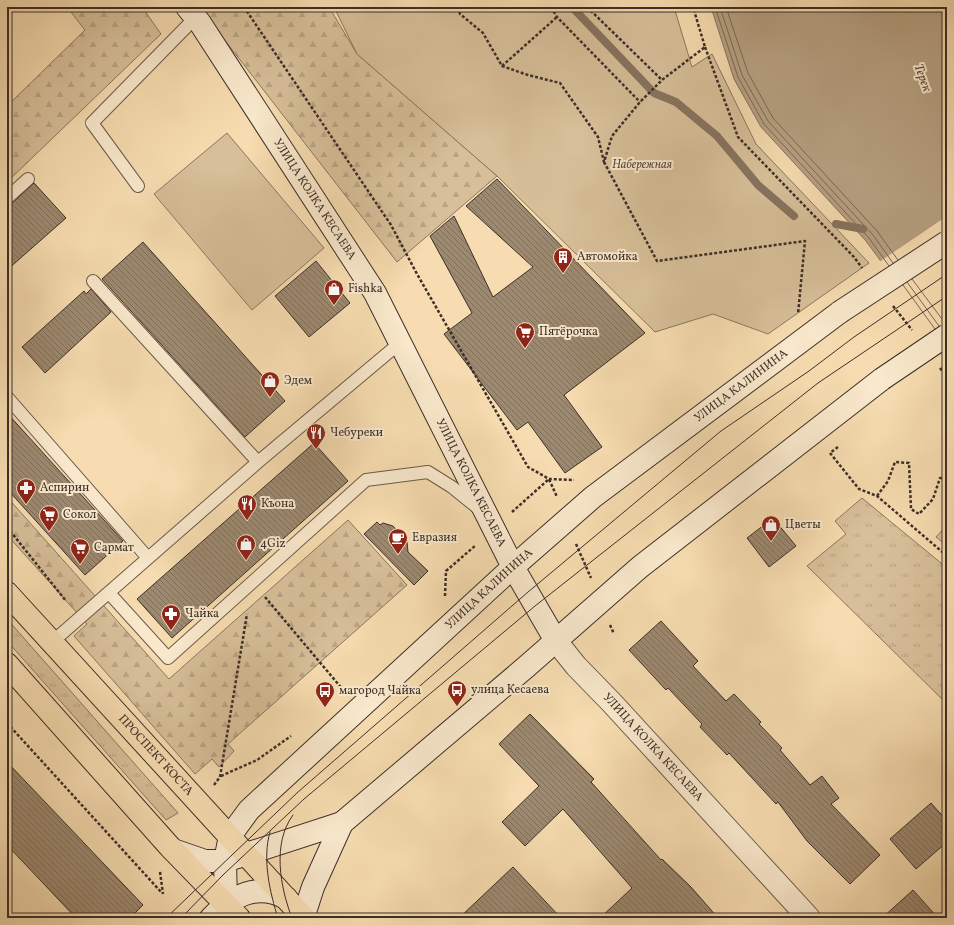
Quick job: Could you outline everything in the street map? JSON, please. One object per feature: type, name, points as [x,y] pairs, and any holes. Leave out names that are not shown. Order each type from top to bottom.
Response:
[{"type":"main road","name":"УЛИЦА КОЛКА КЕСАЕВА","points":[[191,12],[375,293],[513,567],[556,641],[576,666],[612,703],[809,918]]},
{"type":"main road","name":"УЛИЦА КАЛИНИНА","points":[[225,913],[224,861],[230,836],[249,810],[274,786],[513,567],[566,520],[609,485],[840,312],[947,242]]},
{"type":"main road","points":[[172,848],[205,861],[224,861],[342,823],[556,641],[640,567],[882,379],[947,334]]},
{"type":"main road","name":"ПРОСПЕКТ КОСТА","points":[[7,593],[51,643],[247,854],[303,918]]},
{"type":"main road","points":[[7,664],[172,848],[225,913],[248,892],[271,891],[286,898]]},
{"type":"main road","points":[[303,918],[313,887],[342,823]]},
{"type":"lane","points":[[138,186],[92,123],[191,12]]},
{"type":"lane","points":[[7,198],[28,178]]},
{"type":"lane","points":[[93,281],[258,462]]},
{"type":"lane","points":[[51,643],[258,462],[401,342]]},
{"type":"lane","points":[[7,397],[148,558]]},
{"type":"lane","points":[[108,593],[168,658],[366,480],[428,472],[452,487],[492,523]]},
{"type":"path","points":[[244,7],[391,225],[417,274],[528,467],[549,479],[576,481]]},
{"type":"path","points":[[458,7],[460,14],[483,33],[502,66],[528,75],[560,83],[598,137],[604,162],[657,261],[805,241],[797,312],[798,317],[805,313]]},
{"type":"path","points":[[551,7],[557,17],[640,102]]},
{"type":"path","points":[[587,7],[662,80]]},
{"type":"path","points":[[693,7],[705,47],[738,137],[854,257],[863,270]]},
{"type":"path","points":[[502,66],[557,17]]},
{"type":"path","points":[[604,162],[612,136],[640,102],[662,80],[705,47]]},
{"type":"path","points":[[830,453],[860,489],[878,496],[947,556]]},
{"type":"path","points":[[878,496],[888,481],[895,462],[909,463],[911,509],[919,514],[933,500],[940,478],[947,480]]},
{"type":"path","points":[[549,479],[614,634]]},
{"type":"path","points":[[445,598],[446,571],[492,523],[549,479]]},
{"type":"path","points":[[7,526],[66,601]]},
{"type":"path","points":[[252,582],[345,692],[339,697]]},
{"type":"path","points":[[200,805],[220,777],[252,582]]},
{"type":"path","points":[[7,723],[163,894],[160,862],[172,848]]},
{"type":"path","points":[[220,777],[257,760],[296,732]]},
{"type":"green space","points":[[67,7],[142,7],[161,34],[7,182],[7,106],[85,30]]},
{"type":"green space","points":[[199,7],[329,7],[357,54],[497,176],[397,262]]},
{"type":"green space","name":"Набережная","points":[[334,7],[674,7],[692,67],[712,54],[756,144],[869,263],[768,334],[713,314],[655,332],[497,176],[357,54]]},
{"type":"green space","points":[[227,133],[324,248],[252,310],[154,194]]},
{"type":"green space","points":[[7,497],[169,679],[348,520],[407,585],[228,744],[234,751],[219,767],[212,759],[195,774],[74,636],[87,624],[7,535]]},
{"type":"green space","points":[[862,498],[947,568],[947,704],[807,566],[846,534],[835,521]]},
{"type":"green space","points":[[947,525],[947,546],[936,537]]},
{"type":"green space","points":[[7,619],[178,813],[166,820],[7,641]]},
{"type":"water","name":"Терек","points":[[711,7],[947,7],[947,351],[866,241],[761,127],[734,79]]},
{"type":"pier","points":[[947,216],[947,353],[879,262]]},
{"type":"building","points":[[497,179],[645,333],[564,395],[602,447],[565,473],[528,422],[517,430],[444,334],[472,313],[430,236],[454,216],[493,297],[533,267],[466,206]]},
{"type":"building","points":[[34,183],[66,218],[7,270],[7,208]]},
{"type":"building","points":[[143,242],[285,401],[245,437],[102,279]]},
{"type":"building","points":[[316,261],[350,303],[309,337],[275,296]]},
{"type":"building","points":[[91,289],[111,312],[45,373],[22,347],[84,291],[86,294]]},
{"type":"building","points":[[7,413],[123,541],[85,575],[7,489]]},
{"type":"building","points":[[314,443],[348,481],[172,638],[137,599]]},
{"type":"building","name":"Цветы","points":[[773,518],[796,546],[769,567],[747,538]]},
{"type":"building","name":"Евразия","points":[[377,522],[380,525],[383,523],[393,526],[407,542],[408,552],[428,571],[414,585],[364,534]]},
{"type":"building","points":[[661,621],[698,661],[693,666],[726,701],[734,694],[761,722],[759,724],[782,748],[780,750],[810,785],[822,776],[839,798],[831,804],[880,855],[850,884],[807,841],[778,802],[776,804],[729,753],[727,755],[700,727],[702,724],[668,688],[666,690],[629,650]]},
{"type":"building","points":[[530,714],[594,779],[591,782],[661,860],[662,859],[691,887],[718,918],[600,918],[632,888],[563,809],[525,846],[502,822],[539,786],[499,744]]},
{"type":"building","points":[[7,762],[143,905],[130,918],[76,918],[7,845]]},
{"type":"building","points":[[931,803],[947,821],[947,842],[916,869],[890,839]]},
{"type":"building","points":[[513,867],[561,918],[459,918]]},
{"type":"building","points":[[913,890],[938,918],[882,918]]},
{"type":"waterway","points":[[572,7],[654,93],[676,102],[717,136],[758,185],[794,216]]},
{"type":"waterway","points":[[836,224],[863,229]]},
{"type":"tram line","points":[[166,918],[298,792],[528,592],[721,431],[809,371],[854,337],[947,274]]},
{"type":"tram line","points":[[181,918],[224,874],[304,799],[535,606],[818,383],[947,296]]},
{"type":"tram line","points":[[292,918],[284,893],[280,865],[280,852],[286,826],[293,815]]},
{"type":"tram line","points":[[270,832],[267,853],[268,876],[272,898],[278,918]]},
{"type":"tram line","points":[[195,918],[235,914],[247,918]]},
{"type":"place","name":"Автомойка","points":[[563,274]]},
{"type":"place","name":"Fishka","points":[[334,306]]},
{"type":"place","name":"Пятёрочка","points":[[525,349]]},
{"type":"place","name":"Эдем","points":[[270,398]]},
{"type":"place","name":"Чебуреки","points":[[316,450]]},
{"type":"place","name":"Аспирин","points":[[26,505]]},
{"type":"place","name":"Къона","points":[[247,521]]},
{"type":"place","name":"Сокол","points":[[49,532]]},
{"type":"place","name":"Цветы","points":[[771,542]]},
{"type":"place","name":"Евразия","points":[[398,555]]},
{"type":"place","name":"4Giz","points":[[246,561]]},
{"type":"place","name":"Сармат","points":[[80,565]]},
{"type":"place","name":"Чайка","points":[[171,631]]},
{"type":"place","name":"улица Кесаева","points":[[457,707]]},
{"type":"place","name":"магород Чайка","points":[[325,708]]}]
